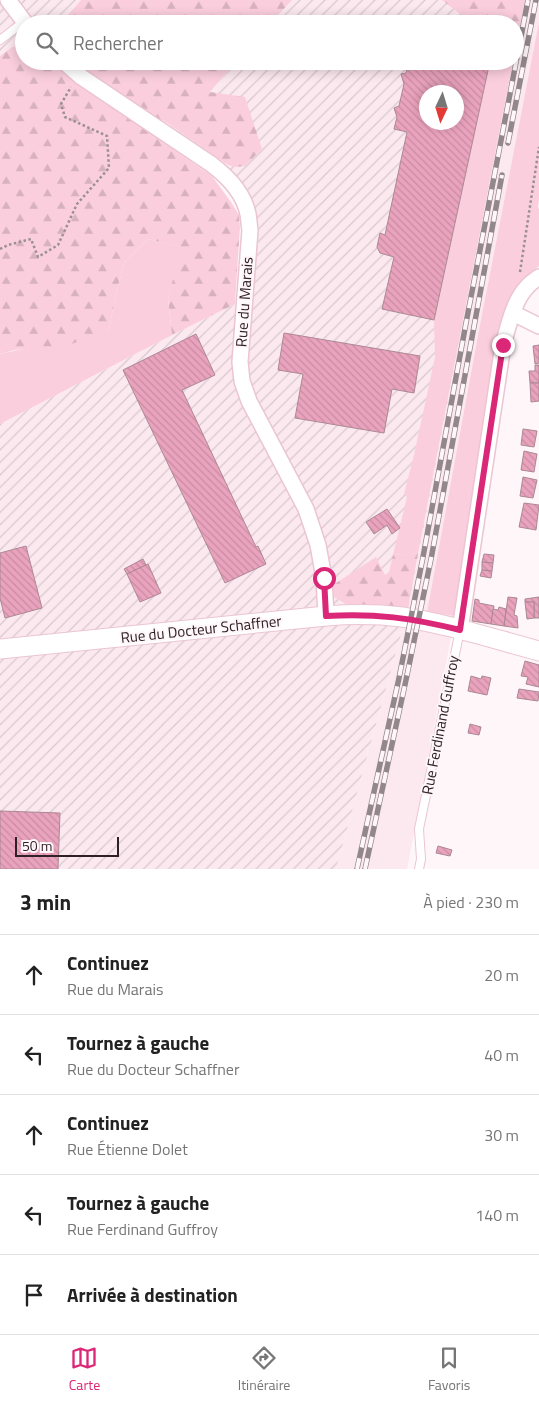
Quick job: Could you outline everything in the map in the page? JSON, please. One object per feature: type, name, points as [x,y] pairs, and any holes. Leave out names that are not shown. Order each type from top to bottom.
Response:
[{"type":"street","points":[[8,0],[20,15]]},
{"type":"street","name":"Rue du Marais","points":[[73,70],[223,173],[241,198],[248,213],[250,230],[240,362],[242,381],[249,401],[306,509],[318,545],[324,578],[326,616]]},
{"type":"street","points":[[526,288],[539,277]]},
{"type":"street","name":"Rue Ferdinand Guffroy","points":[[460,630],[503,345],[512,313],[526,288]]},
{"type":"street","points":[[512,313],[539,326]]},
{"type":"street","name":"Rue du Docteur Schaffner","points":[[0,649],[326,616],[364,614],[402,617],[460,630],[539,652]]},
{"type":"lane","points":[[0,40],[15,30]]},
{"type":"lane","name":"Rue Ferdinand Guffroy","points":[[419,869],[421,859],[419,829],[460,630]]},
{"type":"path","points":[[0,249],[31,239],[38,257],[58,246],[77,204],[110,168],[107,136],[65,117],[60,104],[66,93],[80,76]]},
{"type":"path","points":[[526,288],[520,273],[539,147]]},
{"type":"shaded area","points":[[0,0],[81,0],[68,15],[15,15],[15,46],[0,56]]},
{"type":"shaded area","points":[[292,0],[525,0],[522,15],[278,15]]},
{"type":"shaded area","points":[[525,0],[539,0],[539,22],[479,330],[427,612],[455,616],[407,869],[336,869],[408,609],[511,70],[524,70],[524,15],[522,15]]},
{"type":"shaded area","points":[[229,70],[511,70],[408,609],[336,869],[0,869],[0,424],[172,335],[249,299],[249,199],[228,165],[162,120],[210,93]]},
{"type":"green space","points":[[81,0],[292,0],[278,15],[68,15]]},
{"type":"green space","points":[[442,0],[525,0],[522,15],[461,15]]},
{"type":"green space","points":[[539,22],[539,266],[522,282],[511,298],[498,338],[454,616],[427,612],[479,330]]},
{"type":"green space","points":[[15,46],[15,70],[229,70],[210,92],[245,97],[262,149],[245,166],[236,167],[228,165],[163,120],[151,134],[212,176],[239,215],[240,227],[235,304],[172,335],[168,299],[181,247],[148,239],[124,263],[109,330],[69,345],[15,350],[0,354],[0,56]]},
{"type":"green space","points":[[488,70],[511,70],[418,553],[393,555],[407,497],[404,494],[435,357],[434,320]]},
{"type":"green space","points":[[148,239],[182,247],[168,299],[172,335],[0,424],[0,354],[109,330],[124,263]]},
{"type":"green space","points":[[418,553],[408,609],[346,604],[334,597],[333,585],[376,557],[385,575],[389,572],[393,555]]},
{"type":"building","points":[[407,70],[488,70],[434,320],[382,309],[394,257],[380,253],[377,247],[380,233],[385,235],[407,132],[394,129],[397,117],[394,108],[399,106],[404,84],[401,74],[406,73]]},
{"type":"building","points":[[284,333],[420,356],[414,393],[392,389],[384,433],[295,418],[303,374],[278,370]]},
{"type":"building","points":[[196,334],[215,375],[182,390],[256,547],[258,546],[266,564],[225,583],[123,370]]},
{"type":"building","points":[[539,345],[539,363],[535,364],[533,346]]},
{"type":"building","points":[[535,365],[539,365],[539,383],[530,383],[529,371],[535,371]]},
{"type":"building","points":[[530,383],[539,383],[539,401],[531,402]]},
{"type":"building","points":[[523,429],[537,431],[534,447],[521,445]]},
{"type":"building","points":[[524,451],[537,454],[534,472],[521,470]]},
{"type":"building","points":[[523,477],[537,480],[533,498],[520,496]]},
{"type":"building","points":[[524,503],[539,505],[536,530],[519,527]]},
{"type":"building","points":[[387,509],[400,528],[392,534],[387,525],[374,534],[366,522]]},
{"type":"building","points":[[26,546],[42,608],[5,618],[0,598],[0,553]]},
{"type":"building","points":[[484,554],[494,555],[493,563],[482,562]]},
{"type":"building","points":[[143,559],[146,565],[127,574],[124,569]]},
{"type":"building","points":[[482,562],[493,563],[492,571],[482,570]]},
{"type":"building","points":[[148,564],[161,593],[140,602],[127,574]]},
{"type":"building","points":[[482,570],[492,571],[491,578],[480,576]]},
{"type":"building","points":[[508,597],[517,598],[514,615],[517,616],[518,628],[504,626]]},
{"type":"building","points":[[539,597],[539,618],[534,618],[534,602],[525,602],[525,599]]},
{"type":"building","points":[[475,599],[479,600],[479,603],[494,606],[491,624],[472,621]]},
{"type":"building","points":[[525,602],[534,602],[534,618],[527,619]]},
{"type":"building","points":[[499,607],[506,609],[504,626],[491,624],[493,609],[498,610]]},
{"type":"building","points":[[525,661],[539,665],[539,687],[526,684],[528,677],[521,676]]},
{"type":"building","points":[[471,676],[481,679],[482,676],[491,678],[487,695],[468,691]]},
{"type":"building","points":[[519,689],[539,692],[538,701],[517,698]]},
{"type":"building","points":[[470,724],[481,727],[479,735],[468,733]]},
{"type":"building","points":[[0,811],[60,813],[58,869],[0,869]]},
{"type":"building","points":[[438,846],[452,850],[450,856],[436,853]]},
{"type":"railway","points":[[524,21],[528,0]]},
{"type":"railway","points":[[524,61],[536,0]]},
{"type":"railway","points":[[357,869],[399,678],[423,557],[515,70]]},
{"type":"railway","points":[[508,143],[522,70]]},
{"type":"railway","points":[[365,869],[431,559],[502,175]]},
{"type":"route","points":[[324,578],[326,616],[364,614],[402,617],[460,630],[503,345]]}]
